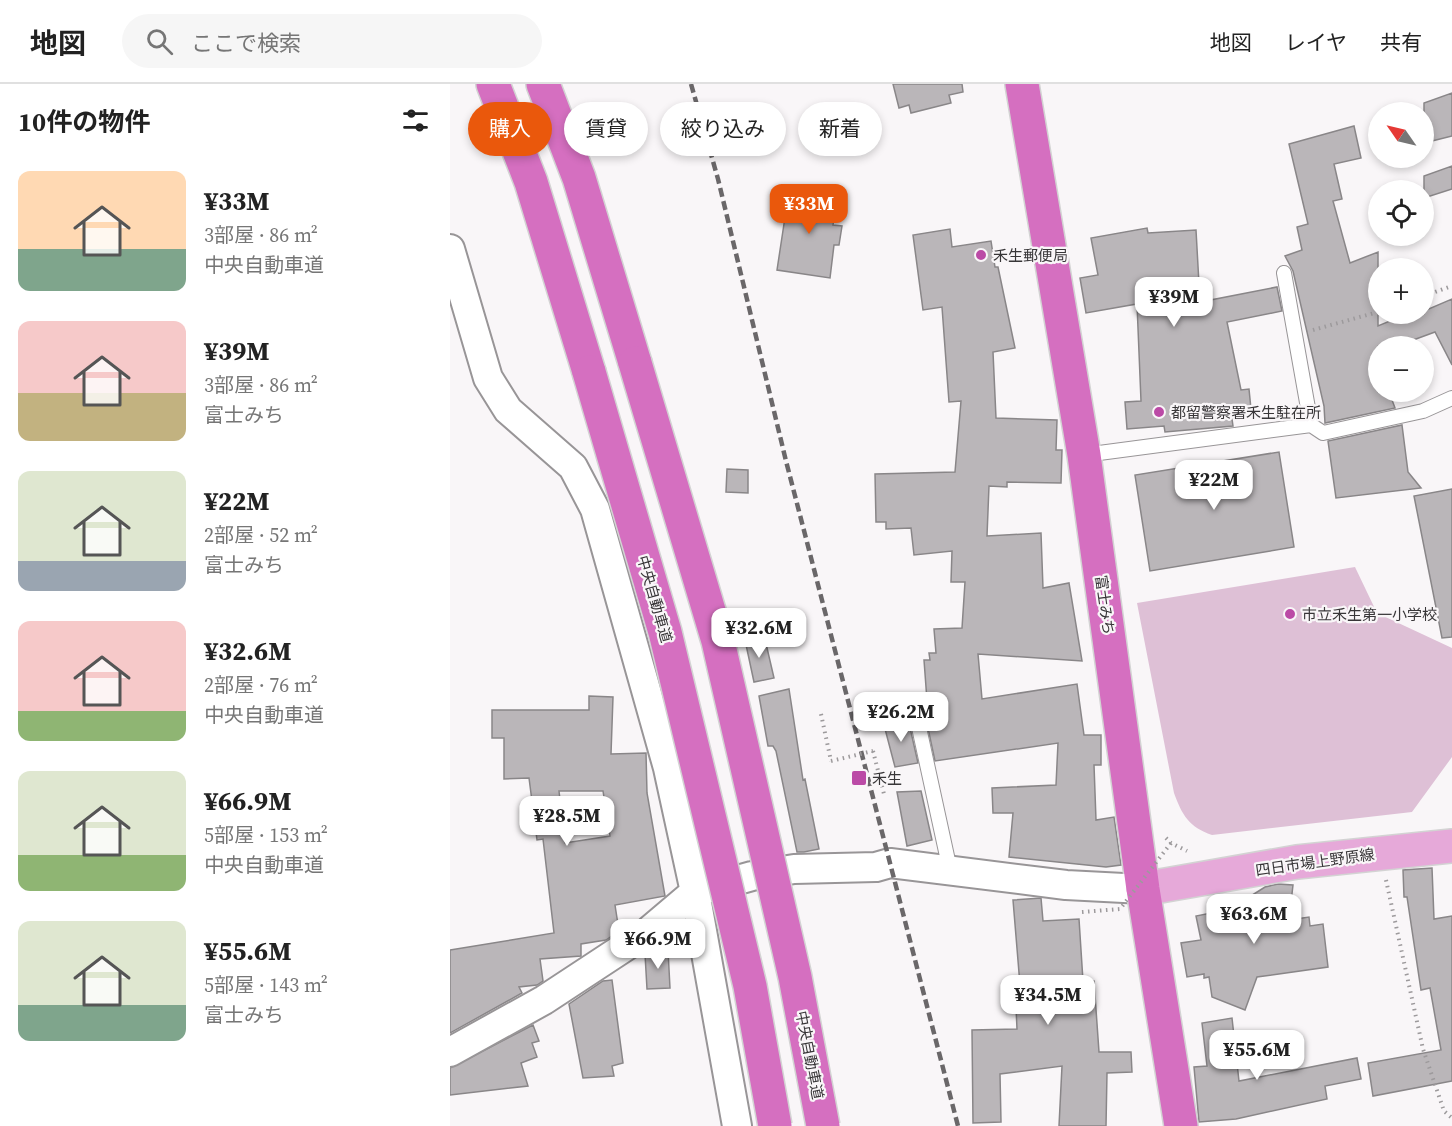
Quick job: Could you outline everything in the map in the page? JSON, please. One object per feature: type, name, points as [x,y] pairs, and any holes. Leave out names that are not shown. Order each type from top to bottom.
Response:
[{"type":"highway","name":"中央自動車道","points":[[493,84],[531,182],[665,632],[750,986],[775,1126]]},
{"type":"highway","name":"中央自動車道","points":[[543,84],[579,178],[718,641],[795,977],[823,1126]]},
{"type":"highway","name":"富士みち","points":[[1022,84],[1084,455],[1143,889],[1181,1126]]},
{"type":"main road","name":"四日市場上野原線","points":[[1143,889],[1297,862],[1452,846]]},
{"type":"street","points":[[450,249],[488,378],[508,410],[573,467],[596,509],[668,768],[695,892],[737,1126]]},
{"type":"street","points":[[450,1052],[544,1000],[649,932],[695,892],[752,876],[794,869],[876,867],[890,863],[1066,885],[1143,889]]},
{"type":"lane","points":[[1284,273],[1311,425]]},
{"type":"lane","points":[[1084,455],[1311,425],[1323,433],[1423,411],[1452,398]]},
{"type":"lane","points":[[915,709],[950,870]]},
{"type":"path","points":[[1434,292],[1452,286]]},
{"type":"path","points":[[1295,334],[1368,315]]},
{"type":"path","points":[[821,714],[831,761],[873,751],[884,794]]},
{"type":"path","points":[[1164,835],[1171,843],[1196,855]]},
{"type":"path","points":[[1082,912],[1120,909],[1171,843]]},
{"type":"path","points":[[1380,853],[1423,1049],[1444,1111],[1452,1118]]},
{"type":"shaded area","points":[[1355,567],[1377,613],[1452,648],[1452,757],[1412,812],[1212,835],[1197,828],[1183,814],[1174,793],[1137,603]]},
{"type":"building","points":[[893,84],[962,84],[963,92],[949,95],[951,103],[911,113],[909,105],[899,108]]},
{"type":"building","points":[[1452,93],[1452,136],[1434,140],[1434,102],[1427,102]]},
{"type":"building","points":[[1354,126],[1361,158],[1334,164],[1342,199],[1333,201],[1350,263],[1378,252],[1378,258],[1368,258],[1368,324],[1378,324],[1378,326],[1383,324],[1434,324],[1434,307],[1452,299],[1452,365],[1435,332],[1424,336],[1368,336],[1368,402],[1393,402],[1395,408],[1325,423],[1324,406],[1293,271],[1285,256],[1302,250],[1297,227],[1308,224],[1289,144]]},
{"type":"building","points":[[1452,166],[1452,189],[1434,195],[1434,180],[1424,180],[1424,176]]},
{"type":"building","points":[[789,191],[837,198],[833,225],[842,226],[839,245],[834,245],[830,278],[777,270]]},
{"type":"building","points":[[1147,228],[1148,233],[1196,230],[1200,302],[1277,287],[1282,311],[1227,322],[1241,390],[1249,389],[1251,409],[1231,412],[1233,426],[1165,432],[1164,426],[1127,429],[1125,402],[1141,401],[1137,304],[1086,313],[1080,278],[1098,275],[1091,238]]},
{"type":"building","points":[[950,229],[952,247],[991,241],[995,267],[998,267],[1015,348],[993,352],[996,418],[1057,420],[1056,450],[1062,450],[1061,483],[1007,482],[1007,487],[989,486],[987,536],[1041,533],[1043,588],[1069,583],[1082,661],[978,654],[982,699],[1077,684],[1084,735],[1101,735],[1101,765],[1094,765],[1096,820],[1114,817],[1121,865],[1106,867],[1009,857],[1013,813],[993,813],[992,788],[1056,785],[1058,743],[935,761],[925,714],[928,714],[924,660],[930,660],[929,653],[936,653],[934,629],[962,628],[965,582],[951,582],[952,551],[914,555],[911,528],[886,529],[886,522],[876,522],[875,474],[955,472],[961,401],[949,402],[942,307],[923,310],[913,235]]},
{"type":"building","points":[[1402,425],[1408,472],[1421,488],[1336,498],[1328,441]]},
{"type":"building","points":[[1279,452],[1294,547],[1150,571],[1135,475]]},
{"type":"building","points":[[727,469],[748,470],[748,493],[726,492]]},
{"type":"building","points":[[1452,489],[1452,637],[1442,638],[1414,496]]},
{"type":"building","points":[[764,635],[774,678],[754,682],[745,640]]},
{"type":"building","points":[[789,689],[803,780],[805,779],[819,849],[804,852],[797,852],[776,751],[773,746],[768,746],[759,696]]},
{"type":"building","points":[[589,696],[613,697],[611,754],[646,753],[647,793],[665,896],[615,905],[619,931],[606,940],[581,944],[581,956],[540,959],[543,981],[537,985],[519,987],[522,993],[450,1033],[450,950],[554,933],[543,839],[537,840],[529,778],[504,779],[504,738],[492,738],[492,710],[589,710]],"holes":[[[559,791],[603,791],[610,836],[565,843]]]},
{"type":"building","points":[[908,719],[918,763],[895,767],[884,725]]},
{"type":"building","points":[[921,791],[932,840],[907,846],[897,792]]},
{"type":"building","points":[[1432,868],[1434,919],[1452,916],[1452,1081],[1373,1096],[1368,1063],[1441,1050],[1430,988],[1421,990],[1407,897],[1404,897],[1403,870]]},
{"type":"building","points":[[1278,884],[1293,885],[1289,920],[1309,917],[1310,926],[1323,924],[1328,967],[1257,977],[1245,1010],[1212,997],[1209,977],[1204,978],[1204,974],[1187,977],[1181,943],[1201,940],[1196,916],[1246,906],[1246,899],[1265,887]]},
{"type":"building","points":[[1041,898],[1043,921],[1079,919],[1083,981],[1094,981],[1099,1052],[1131,1052],[1132,1072],[1107,1073],[1106,1126],[1059,1126],[1062,1066],[1000,1074],[1001,1122],[973,1123],[972,1030],[1017,1029],[1015,986],[1020,985],[1013,900]]},
{"type":"building","points":[[668,950],[670,988],[647,989],[645,954]]},
{"type":"building","points":[[612,980],[623,1063],[612,1066],[614,1076],[583,1078],[569,1004],[603,981]]},
{"type":"building","points":[[1232,1018],[1239,1081],[1357,1058],[1361,1079],[1325,1086],[1327,1099],[1236,1119],[1199,1122],[1194,1067],[1207,1066],[1202,1023]]},
{"type":"building","points":[[533,1025],[539,1041],[532,1043],[537,1057],[521,1063],[528,1086],[450,1095],[450,1068]]},
{"type":"railway","points":[[691,84],[718,179],[786,461],[958,1126]]},
{"type":"place","name":"禾生郵便局","points":[[981,255]]},
{"type":"place","name":"都留警察署禾生駐在所","points":[[1159,412]]},
{"type":"place","name":"市立禾生第一小学校","points":[[1290,614]]},
{"type":"place","name":"禾生","points":[[859,778]]}]
